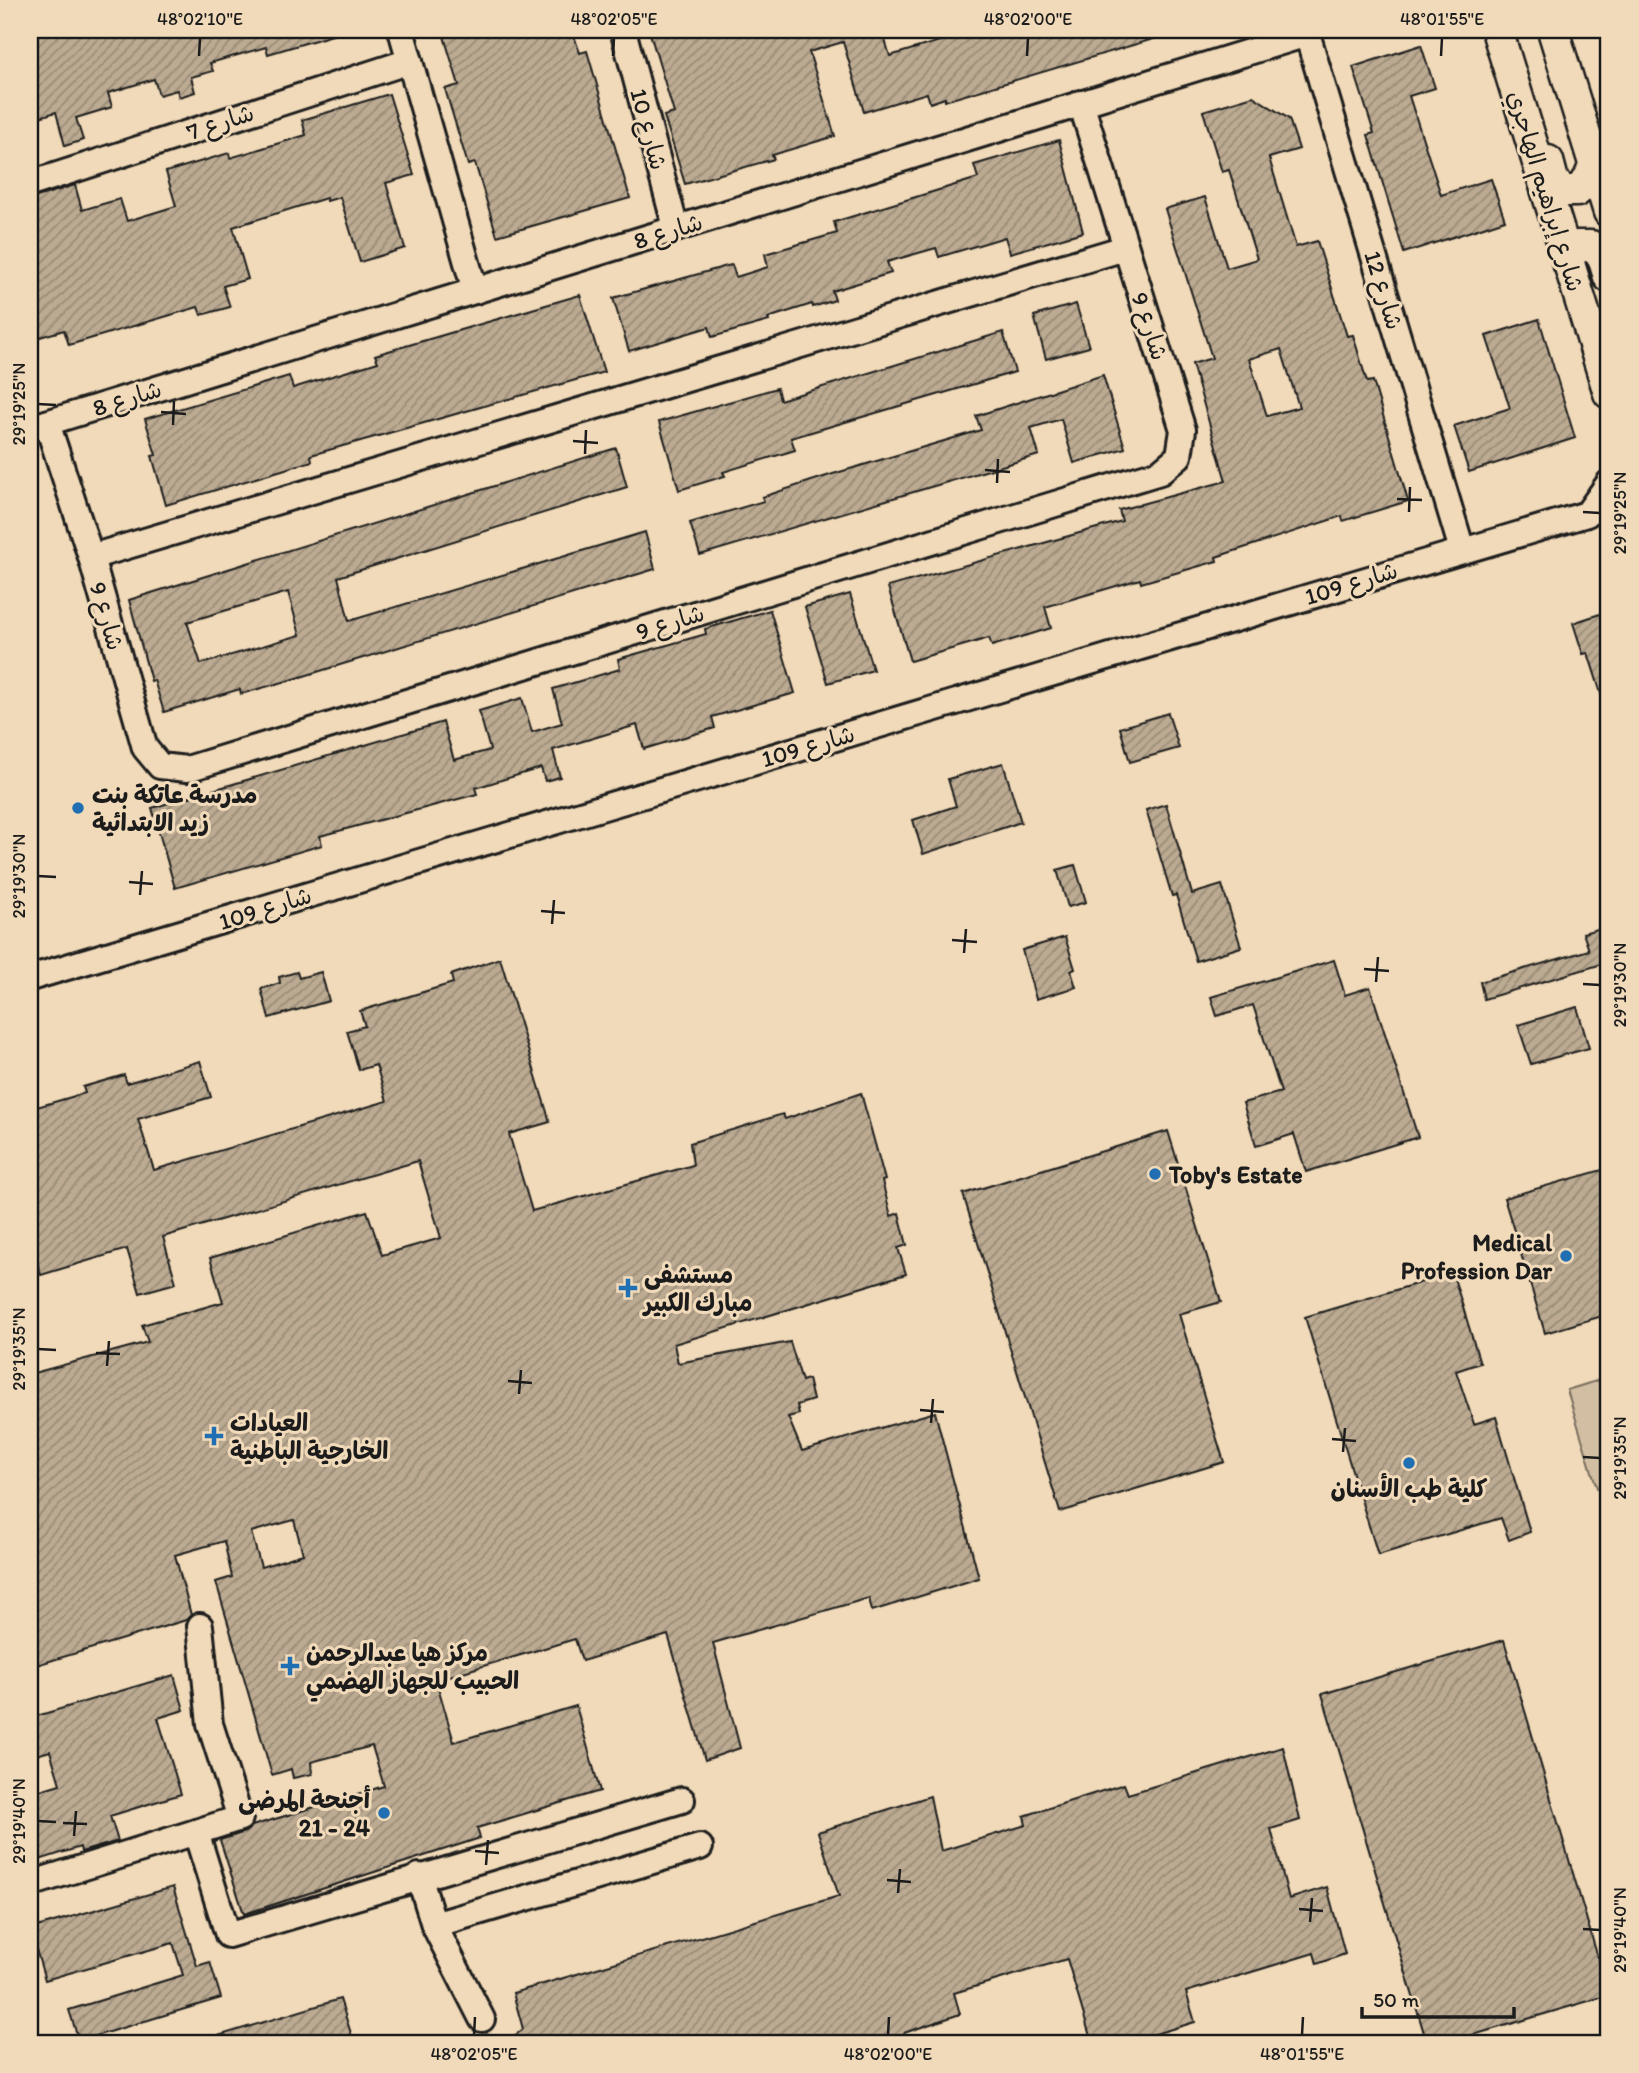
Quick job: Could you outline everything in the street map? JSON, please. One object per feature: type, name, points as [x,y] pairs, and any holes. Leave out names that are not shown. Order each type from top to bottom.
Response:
[{"type":"main road","name":"شارع إبراهيم الهاجري","points":[[1497,30],[1609,393]]},
{"type":"main road","points":[[1510,30],[1518,45],[1553,180],[1562,191],[1577,191],[1588,181],[1595,164]]},
{"type":"main road","points":[[1558,37],[1609,212]]},
{"type":"main road","points":[[1567,261],[1577,246],[1591,246],[1602,254],[1609,277]]},
{"type":"street","points":[[401,30],[475,291]]},
{"type":"street","name":"شارع 10","points":[[623,30],[676,229]]},
{"type":"street","name":"شارع 8","points":[[38,425],[1306,32]]},
{"type":"street","name":"شارع 12","points":[[1306,32],[1462,551]]},
{"type":"street","name":"شارع 7","points":[[30,184],[410,61]]},
{"type":"street","name":"شارع 9","points":[[38,425],[91,557],[145,748],[160,766],[187,769],[1160,472],[1179,456],[1183,430],[1081,103]]},
{"type":"street","name":"شارع 9","points":[[91,557],[1125,248]]},
{"type":"street","name":"شارع 109","points":[[30,978],[1462,551],[1598,518],[1609,483]]},
{"type":"street","points":[[30,1884],[240,1818],[210,1724],[200,1626]]},
{"type":"street","points":[[196,1832],[228,1935],[419,1876],[682,1800]]},
{"type":"street","points":[[434,1924],[700,1847]]},
{"type":"street","points":[[419,1876],[434,1924],[482,2019]]},
{"type":"shaded area","points":[[1609,1377],[1609,1484],[1597,1488],[1567,1390]]},
{"type":"building","points":[[30,30],[335,30],[336,34],[268,54],[266,47],[210,63],[213,71],[191,77],[195,92],[179,97],[177,90],[159,95],[154,79],[108,93],[112,107],[76,118],[83,140],[65,146],[56,112],[30,120]]},
{"type":"building","points":[[442,30],[572,30],[580,53],[587,51],[630,198],[497,236],[475,163],[468,165],[445,89],[459,85]]},
{"type":"building","points":[[649,30],[882,30],[890,56],[976,30],[1169,30],[1170,34],[945,101],[945,98],[930,103],[927,93],[864,112],[843,42],[809,52],[835,136],[772,155],[774,159],[685,184],[664,116],[674,113]]},
{"type":"building","points":[[1421,45],[1435,88],[1409,96],[1441,195],[1491,179],[1505,220],[1404,253],[1368,135],[1374,133],[1353,67]]},
{"type":"building","points":[[389,94],[414,175],[386,183],[405,248],[360,262],[340,197],[327,201],[326,198],[233,227],[248,279],[223,286],[230,307],[201,315],[198,307],[69,345],[64,330],[30,340],[30,199],[75,185],[82,210],[120,199],[127,221],[176,206],[166,172],[229,153],[230,158],[306,135],[302,120]]},
{"type":"building","points":[[1253,96],[1289,119],[1299,149],[1269,158],[1296,247],[1317,241],[1347,336],[1353,335],[1367,382],[1373,381],[1408,501],[1343,521],[1342,516],[1216,557],[1217,561],[1141,583],[1140,579],[1045,607],[1051,628],[992,646],[989,638],[910,661],[888,587],[1122,521],[1119,510],[1226,481],[1192,364],[1212,358],[1165,209],[1205,197],[1227,268],[1257,259],[1229,170],[1222,172],[1203,111]],"holes":[[[1281,349],[1299,407],[1267,416],[1249,359]]]},
{"type":"building","points":[[1059,140],[1083,232],[1010,253],[1005,237],[939,257],[936,248],[887,262],[891,273],[832,291],[835,300],[813,307],[812,304],[768,318],[769,321],[712,337],[709,327],[629,351],[613,298],[732,265],[736,277],[768,267],[765,254],[837,233],[834,222],[978,178],[974,165]]},
{"type":"building","points":[[580,295],[604,372],[311,455],[312,461],[166,505],[152,456],[156,455],[145,419],[289,376],[293,388],[378,362],[375,355]]},
{"type":"building","points":[[1076,304],[1089,347],[1046,359],[1034,316]]},
{"type":"building","points":[[1539,319],[1575,438],[1469,472],[1454,426],[1510,408],[1486,336]]},
{"type":"building","points":[[1003,332],[1015,372],[791,438],[795,450],[723,472],[725,476],[679,490],[659,422],[777,388],[780,400]]},
{"type":"building","points":[[1103,375],[1125,448],[1074,463],[1061,419],[1031,428],[1039,455],[700,555],[690,523],[764,501],[762,497],[833,474],[981,430],[976,416]]},
{"type":"building","points":[[616,448],[627,487],[338,577],[349,621],[645,532],[655,569],[294,679],[241,694],[240,689],[164,712],[154,680],[151,681],[129,600]],"holes":[[[288,592],[300,635],[201,664],[187,622]]]},
{"type":"building","points":[[850,594],[873,670],[828,683],[805,607]]},
{"type":"building","points":[[770,610],[795,693],[712,717],[715,728],[644,749],[637,725],[553,750],[560,777],[545,781],[541,768],[475,788],[477,794],[320,836],[322,845],[175,888],[152,808],[443,722],[454,760],[490,750],[479,711],[522,698],[532,732],[562,723],[553,689],[620,669],[618,659],[706,634],[705,629]]},
{"type":"building","points":[[1609,611],[1609,708],[1606,709],[1588,653],[1583,654],[1573,623]]},
{"type":"building","points":[[1168,713],[1179,748],[1130,762],[1120,728]]},
{"type":"building","points":[[1003,763],[1021,822],[923,854],[913,820],[956,806],[948,779]]},
{"type":"building","points":[[1166,804],[1192,894],[1222,885],[1241,947],[1196,961],[1176,895],[1172,896],[1146,810]]},
{"type":"building","points":[[1075,865],[1086,902],[1068,907],[1057,870]]},
{"type":"building","points":[[1609,926],[1609,962],[1484,999],[1480,982],[1589,950],[1583,933]]},
{"type":"building","points":[[1065,937],[1075,969],[1071,971],[1076,987],[1036,999],[1022,950]]},
{"type":"building","points":[[500,958],[550,1122],[509,1134],[532,1211],[693,1165],[690,1143],[783,1114],[785,1119],[861,1093],[885,1180],[882,1181],[891,1216],[899,1213],[907,1245],[898,1248],[906,1274],[674,1344],[678,1363],[790,1342],[802,1381],[808,1379],[813,1400],[797,1405],[799,1414],[788,1417],[802,1451],[935,1412],[979,1578],[872,1611],[869,1598],[713,1643],[740,1748],[705,1760],[668,1635],[582,1661],[575,1639],[436,1680],[454,1742],[576,1706],[600,1791],[477,1828],[480,1838],[244,1914],[220,1840],[245,1832],[252,1826],[384,1786],[372,1746],[311,1762],[312,1774],[293,1778],[291,1769],[272,1775],[216,1582],[232,1577],[224,1541],[175,1555],[191,1615],[186,1620],[30,1667],[30,1374],[148,1342],[142,1325],[223,1302],[210,1258],[367,1211],[382,1255],[441,1238],[418,1161],[163,1237],[176,1283],[140,1293],[127,1249],[41,1275],[30,1239],[30,1109],[85,1093],[83,1087],[124,1075],[127,1083],[200,1061],[211,1097],[138,1119],[154,1170],[387,1101],[376,1065],[359,1070],[347,1031],[365,1026],[360,1011],[453,983],[451,975]],"holes":[[[294,1520],[303,1554],[261,1567],[251,1532]]]},
{"type":"building","points":[[1334,960],[1345,995],[1370,987],[1418,1137],[1306,1172],[1294,1134],[1256,1146],[1243,1103],[1281,1092],[1253,1005],[1217,1016],[1211,997]]},
{"type":"building","points":[[297,972],[299,978],[321,972],[329,1001],[269,1018],[261,989],[280,983],[279,977]]},
{"type":"building","points":[[1577,1007],[1589,1048],[1531,1064],[1518,1025]]},
{"type":"building","points":[[1168,1131],[1221,1302],[1179,1314],[1224,1462],[1060,1512],[963,1194]]},
{"type":"building","name":"Medical Profession Dar","points":[[1609,1168],[1609,1314],[1545,1333],[1504,1198]]},
{"type":"building","name":"كلية طب الأسنان","points":[[1451,1268],[1480,1363],[1456,1371],[1474,1424],[1496,1417],[1530,1532],[1509,1540],[1501,1518],[1378,1555],[1305,1317],[1429,1280],[1428,1275]]},
{"type":"building","points":[[1504,1640],[1609,1995],[1446,2043],[1427,2043],[1322,1694]]},
{"type":"building","points":[[174,1675],[184,1710],[158,1718],[181,1794],[110,1816],[118,1841],[81,1852],[80,1847],[30,1863],[30,1793],[60,1784],[50,1751],[30,1757],[30,1718]]},
{"type":"building","points":[[1283,1747],[1300,1820],[1271,1829],[1289,1899],[1327,1887],[1345,1954],[1317,1964],[1314,1953],[1186,1992],[1195,2022],[1125,2043],[1092,2043],[1067,1959],[954,1993],[960,2014],[904,2033],[907,2043],[659,2043],[657,2036],[632,2043],[506,2043],[523,2029],[513,1993],[839,1896],[818,1832],[930,1796],[941,1851],[1026,1825],[1024,1816],[1124,1784],[1128,1794]]},
{"type":"building","points":[[173,1887],[197,1966],[210,1962],[221,1998],[79,2041],[69,2010],[183,1975],[173,1943],[45,1980],[30,1929]]},
{"type":"building","points":[[340,1999],[354,2043],[208,2043],[208,2039]]},
{"type":"place","name":"مدرسة عاتكة بنت زيد الابتدائية","points":[[78,808]]},
{"type":"place","name":"Toby's Estate","points":[[1155,1174]]},
{"type":"place","name":"Medical Profession Dar","points":[[1566,1256]]},
{"type":"place","name":"مستشفى مبارك الكبير","points":[[628,1288]]},
{"type":"place","name":"العيادات الخارجية الباطنية","points":[[214,1436]]},
{"type":"place","name":"كلية طب الأسنان","points":[[1409,1463]]},
{"type":"place","name":"مركز هيا عبدالرحمن الحبيب للجهاز الهضمي","points":[[290,1666]]},
{"type":"place","name":"أجنحة المرضى 21 - 24","points":[[384,1813]]}]
